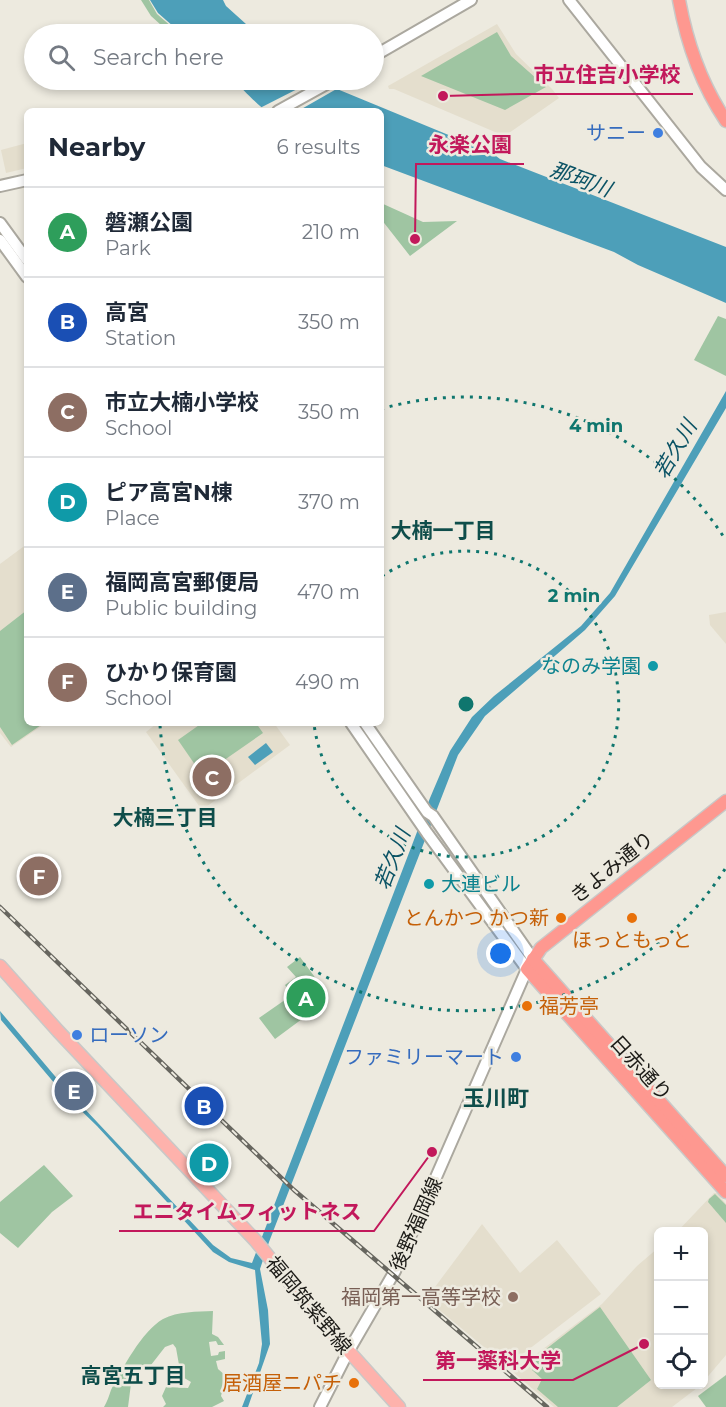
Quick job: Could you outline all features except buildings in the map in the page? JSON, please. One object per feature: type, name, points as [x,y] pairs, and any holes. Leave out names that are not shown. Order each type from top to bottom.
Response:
[{"type":"highway","points":[[679,0],[688,41],[704,86],[726,121]]},
{"type":"highway","name":"きよみ通り","points":[[530,964],[541,948],[726,801]]},
{"type":"highway","name":"日赤通り","points":[[530,964],[605,1037],[726,1176]]},
{"type":"highway","name":"日赤通り","points":[[530,964],[726,1192]]},
{"type":"main road","points":[[384,50],[471,0]]},
{"type":"main road","points":[[569,0],[701,167],[726,190]]},
{"type":"main road","points":[[283,108],[315,90]]},
{"type":"main road","points":[[0,186],[24,181]]},
{"type":"main road","points":[[0,223],[24,256]]},
{"type":"main road","points":[[0,240],[24,273]]},
{"type":"main road","points":[[353,726],[426,816],[427,833],[530,964]]},
{"type":"main road","points":[[367,726],[426,816],[530,964]]},
{"type":"main road","name":"後野福岡線","points":[[320,1407],[348,1352],[395,1271],[530,964]]},
{"type":"main road","name":"福岡筑紫野線","points":[[0,966],[57,1031],[263,1251],[348,1352],[399,1407]]},
{"type":"shaded area","points":[[497,24],[516,54],[559,98],[509,133],[502,135],[394,89],[389,89],[388,86]]},
{"type":"shaded area","points":[[24,144],[24,169],[6,173],[1,150]]},
{"type":"shaded area","points":[[24,546],[24,726],[42,726],[11,747],[0,733],[0,564]]},
{"type":"shaded area","points":[[726,612],[726,644],[710,625],[709,615]]},
{"type":"shaded area","points":[[153,726],[276,726],[290,745],[202,810],[146,732]]},
{"type":"shaded area","points":[[714,1193],[717,1193],[726,1204],[726,1355],[708,1376],[708,1227],[682,1227]]},
{"type":"shaded area","name":"福岡第一高等学校","points":[[482,1224],[520,1273],[557,1240],[601,1294],[507,1366],[426,1299]]},
{"type":"shaded area","points":[[654,1251],[654,1389],[696,1389],[672,1407],[554,1407],[513,1372],[602,1304],[637,1266]]},
{"type":"green space","points":[[141,0],[149,0],[157,14],[168,24],[160,24],[151,16]]},
{"type":"green space","points":[[497,32],[511,56],[546,87],[505,110],[421,76]]},
{"type":"green space","points":[[384,204],[423,222],[457,221],[410,256],[384,223]]},
{"type":"green space","points":[[718,316],[726,319],[726,376],[694,360]]},
{"type":"green space","points":[[24,612],[24,726],[40,726],[12,745],[0,727],[0,631]]},
{"type":"green space","points":[[198,726],[258,726],[263,733],[220,763],[218,760],[200,772],[178,740]]},
{"type":"green space","points":[[300,957],[325,991],[325,1002],[275,1039],[259,1018],[292,995],[285,985],[296,977],[287,967]]},
{"type":"green space","points":[[44,1165],[73,1196],[52,1212],[18,1248],[0,1233],[0,1202]]},
{"type":"green space","points":[[715,1194],[726,1205],[726,1223],[708,1202]]},
{"type":"green space","points":[[600,1307],[651,1380],[617,1407],[558,1407],[537,1389],[542,1379],[532,1370],[532,1360]]},
{"type":"green space","points":[[213,1311],[212,1334],[218,1337],[224,1345],[218,1345],[216,1341],[209,1342],[211,1356],[225,1351],[225,1359],[216,1361],[218,1369],[226,1376],[221,1396],[224,1401],[212,1407],[163,1407],[166,1404],[162,1396],[166,1387],[188,1388],[191,1382],[181,1376],[176,1348],[173,1344],[165,1347],[151,1365],[132,1376],[128,1407],[104,1407],[127,1361],[140,1341],[155,1325],[175,1315]]},
{"type":"green space","points":[[726,1375],[726,1407],[706,1407],[698,1396]]},
{"type":"water","points":[[150,0],[223,0],[226,6],[246,24],[171,24],[158,13]]},
{"type":"water","points":[[243,90],[339,90],[383,108],[263,108]]},
{"type":"water","points":[[384,108],[486,149],[488,154],[493,154],[495,150],[498,151],[496,156],[500,159],[726,247],[726,303],[638,265],[614,252],[384,166]]},
{"type":"water","points":[[726,391],[726,408],[615,596],[585,630],[485,716],[458,755],[260,1269],[268,1310],[270,1344],[248,1407],[242,1407],[259,1363],[262,1344],[255,1270],[229,1262],[213,1252],[97,1126],[61,1091],[1,1020],[0,1011],[65,1088],[213,1245],[231,1258],[252,1263],[450,751],[472,717],[494,696],[581,626],[610,593]]},
{"type":"water","points":[[266,743],[273,752],[255,765],[248,757]]},
{"type":"pier","points":[[295,90],[335,90],[303,108],[260,108]]},
{"type":"railway","points":[[0,907],[294,1190],[547,1407]]},
{"type":"place","name":"市立住吉小学校","points":[[443,96]]},
{"type":"place","name":"サニー","points":[[658,133]]},
{"type":"place","name":"永楽公園","points":[[415,239]]},
{"type":"place","name":"なのみ学園","points":[[653,666]]},
{"type":"place","name":"市立大楠小学校","points":[[212,777]]},
{"type":"place","name":"ひかり保育園","points":[[39,876]]},
{"type":"place","name":"大連ビル","points":[[429,884]]},
{"type":"place","name":"とんかつ かつ新","points":[[561,918]]},
{"type":"place","name":"ほっともっと","points":[[632,918]]},
{"type":"place","name":"磐瀬公園","points":[[306,998]]},
{"type":"place","name":"福芳亭","points":[[527,1006]]},
{"type":"place","name":"ローソン","points":[[77,1035]]},
{"type":"place","name":"ファミリーマート","points":[[516,1057]]},
{"type":"place","name":"福岡高宮郵便局","points":[[74,1091]]},
{"type":"place","name":"高宮","points":[[204,1106]]},
{"type":"place","name":"エニタイムフィットネス","points":[[432,1152]]},
{"type":"place","name":"ピア高宮N棟","points":[[209,1163]]},
{"type":"place","name":"福岡第一高等学校","points":[[513,1297]]},
{"type":"place","name":"第一薬科大学","points":[[644,1344]]},
{"type":"place","name":"居酒屋ニパチ","points":[[354,1383]]},
{"type":"district","name":"大楠一丁目","points":[[443,530]]},
{"type":"district","name":"大楠三丁目","points":[[165,817]]},
{"type":"district","name":"玉川町","points":[[496,1098]]},
{"type":"district","name":"高宮五丁目","points":[[133,1375]]},
{"type":"water label","name":"那珂川","points":[[581,179]]},
{"type":"water label","name":"若久川","points":[[675,449]]},
{"type":"water label","name":"若久川","points":[[392,859]]}]
